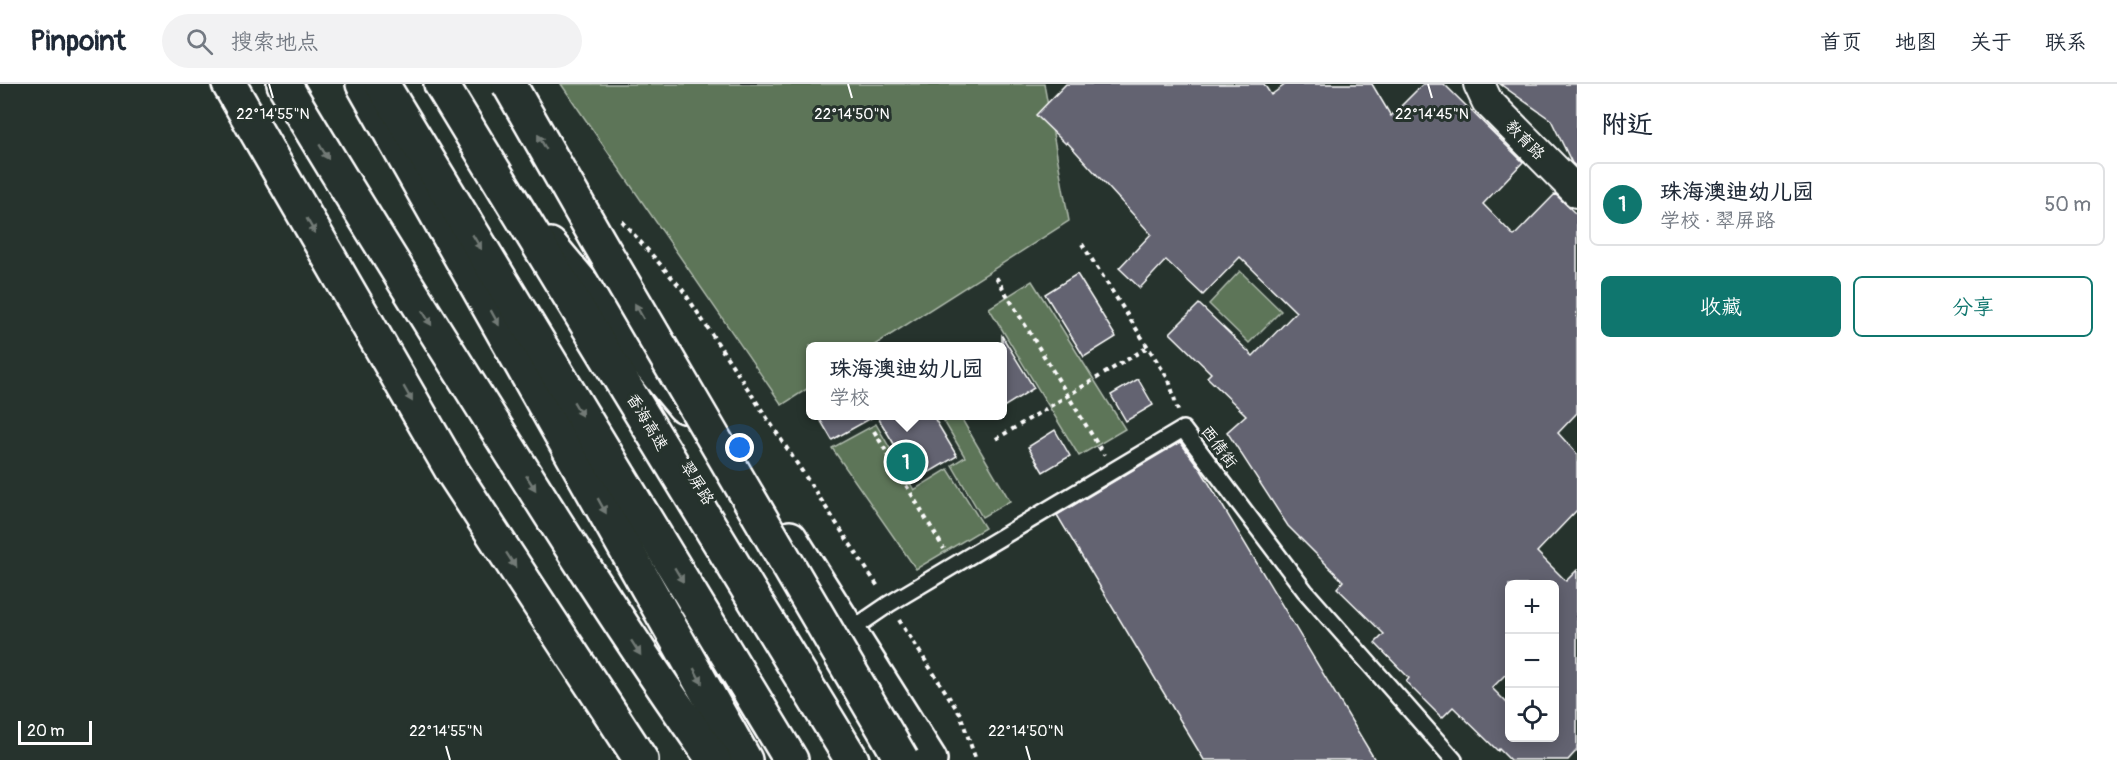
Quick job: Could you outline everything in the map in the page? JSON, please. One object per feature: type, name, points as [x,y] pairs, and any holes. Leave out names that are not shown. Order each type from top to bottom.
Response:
[{"type":"main road","points":[[229,84],[454,474],[641,760]]},
{"type":"main road","points":[[284,84],[341,180],[518,463],[651,672],[714,760]]},
{"type":"main road","points":[[363,84],[745,760]]},
{"type":"main road","points":[[382,84],[791,760]]},
{"type":"main road","name":"香海高速","points":[[441,84],[852,760]]},
{"type":"main road","name":"翠屏路","points":[[450,84],[868,760]]},
{"type":"main road","points":[[509,84],[610,262],[902,760]]},
{"type":"main road","points":[[548,242],[774,513],[930,760]]},
{"type":"street","name":"教育路","points":[[1479,84],[1487,101],[1577,192]]},
{"type":"lane","name":"西倩街","points":[[848,632],[889,604],[1183,429],[1305,591],[1454,760]]},
{"type":"path","points":[[619,215],[682,290],[889,604],[960,714],[976,760]]},
{"type":"path","points":[[1082,244],[1169,380],[1183,429]]},
{"type":"path","points":[[996,277],[1113,471]]},
{"type":"path","points":[[996,439],[1148,347]]},
{"type":"path","points":[[874,431],[954,565]]},
{"type":"green space","points":[[561,84],[1044,84],[1069,221],[879,342],[806,342],[806,390],[782,405]]},
{"type":"green space","points":[[1240,271],[1281,311],[1249,343],[1209,304]]},
{"type":"green space","points":[[1032,281],[1125,429],[1079,456],[989,308]]},
{"type":"green space","points":[[943,420],[962,420],[1010,501],[982,517],[952,465],[965,457]]},
{"type":"green space","points":[[876,424],[914,490],[948,469],[985,528],[916,569],[832,448]]},
{"type":"building","points":[[1066,84],[1264,84],[1271,95],[1286,84],[1372,84],[1391,116],[1423,84],[1444,84],[1523,162],[1483,204],[1514,236],[1555,194],[1577,215],[1577,413],[1558,433],[1577,454],[1577,510],[1537,552],[1566,581],[1577,570],[1577,750],[1568,760],[1510,760],[1453,707],[1442,718],[1406,682],[1409,678],[1375,643],[1384,634],[1337,588],[1343,581],[1288,526],[1227,432],[1246,415],[1207,377],[1211,373],[1170,333],[1199,304],[1253,356],[1296,312],[1240,257],[1203,295],[1166,260],[1140,288],[1119,268],[1151,234],[1067,142],[1066,144],[1036,115]]},
{"type":"building","points":[[1500,84],[1577,84],[1577,167],[1572,163],[1551,120]]},
{"type":"building","points":[[1077,274],[1116,337],[1084,357],[1045,294]]},
{"type":"building","points":[[1007,344],[1034,388],[1007,405]]},
{"type":"building","points":[[1138,379],[1153,405],[1126,421],[1111,395]]},
{"type":"building","points":[[820,420],[868,420],[832,440]]},
{"type":"building","points":[[879,420],[935,420],[957,456],[916,480]]},
{"type":"building","points":[[1055,430],[1070,456],[1043,472],[1028,447]]},
{"type":"building","points":[[1180,442],[1201,470],[1375,760],[1204,760],[1057,515]]},
{"type":"place","name":"珠海澳迪幼儿园","points":[[906,462]]}]
